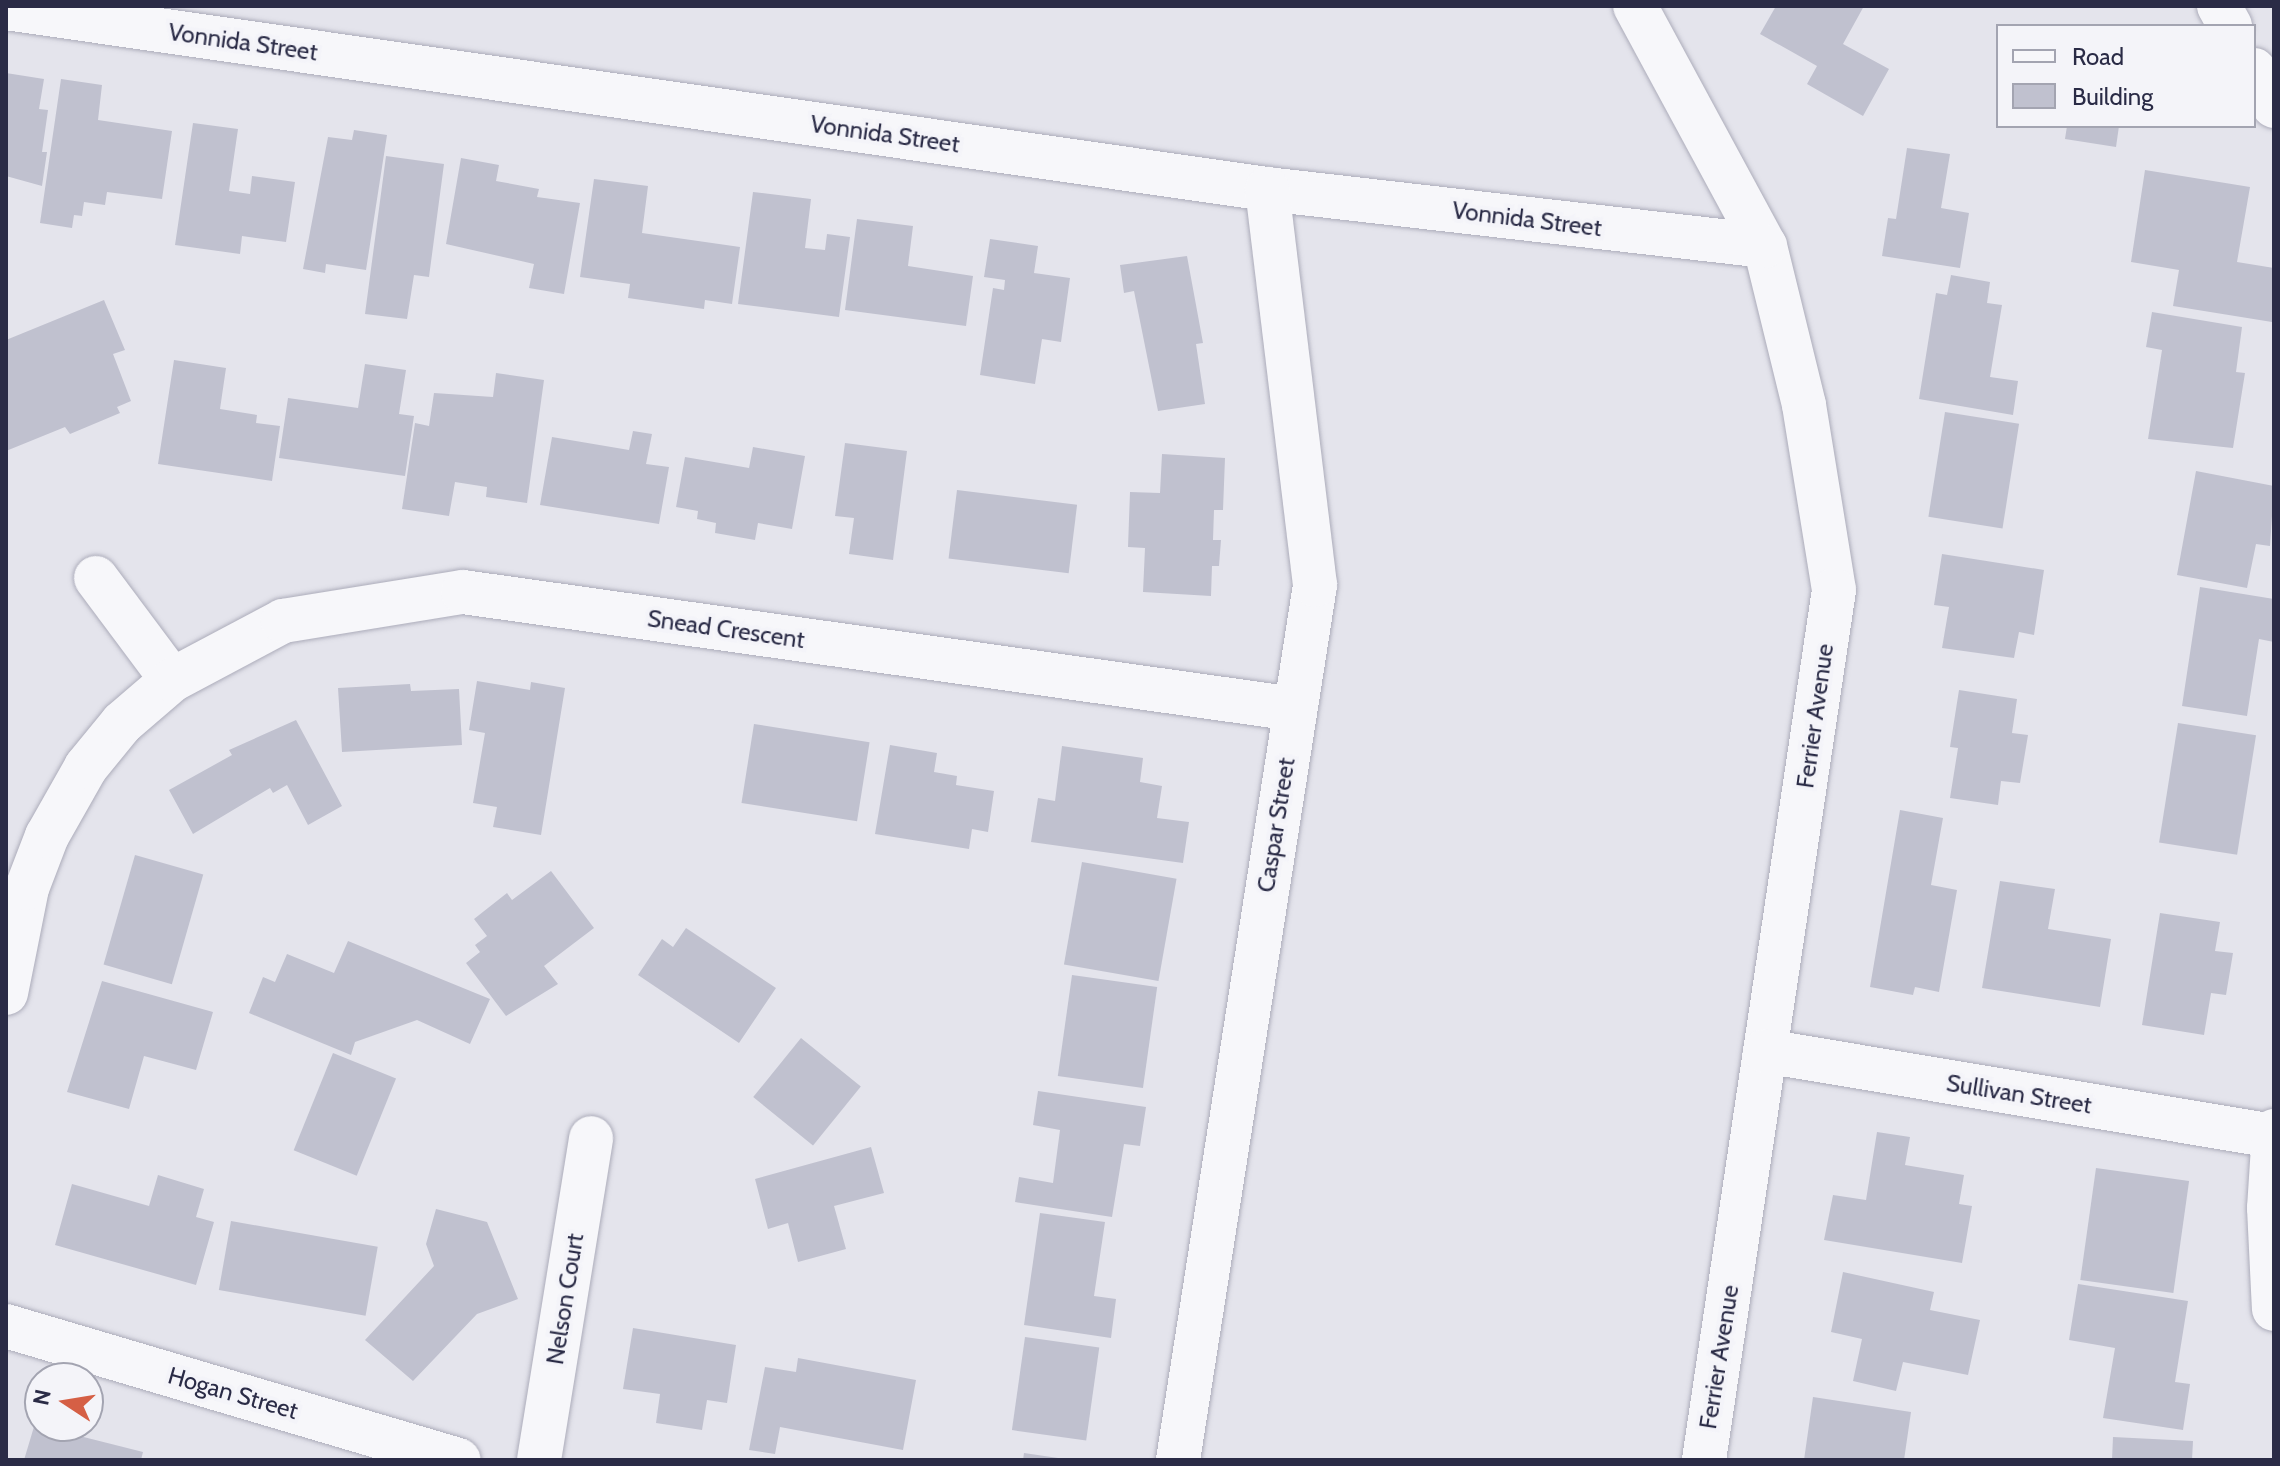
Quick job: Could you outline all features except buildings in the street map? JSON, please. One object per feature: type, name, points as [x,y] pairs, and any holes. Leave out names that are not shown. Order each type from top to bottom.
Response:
[{"type":"street","name":"Ferrier Avenue","points":[[1635,6],[1765,246],[1804,405],[1834,590],[1704,1460]]},
{"type":"street","points":[[2219,6],[2229,24]]},
{"type":"street","name":"Vonnida Street","points":[[6,8],[1267,189],[1765,246]]},
{"type":"street","points":[[2256,74],[2274,106]]},
{"type":"street","name":"Caspar Street","points":[[1178,1460],[1315,585],[1313,532],[1267,189]]},
{"type":"street","points":[[96,578],[172,680]]},
{"type":"street","name":"Snead Crescent","points":[[6,993],[27,888],[47,836],[86,767],[122,723],[172,680],[283,621],[463,592],[1294,709]]},
{"type":"street","name":"Sullivan Street","points":[[1765,1051],[2274,1134]]},
{"type":"street","points":[[2274,1134],[2269,1208],[2274,1309]]},
{"type":"street","name":"Nelson Court","points":[[539,1460],[591,1138]]},
{"type":"street","name":"Hogan Street","points":[[6,1326],[459,1460]]}]
